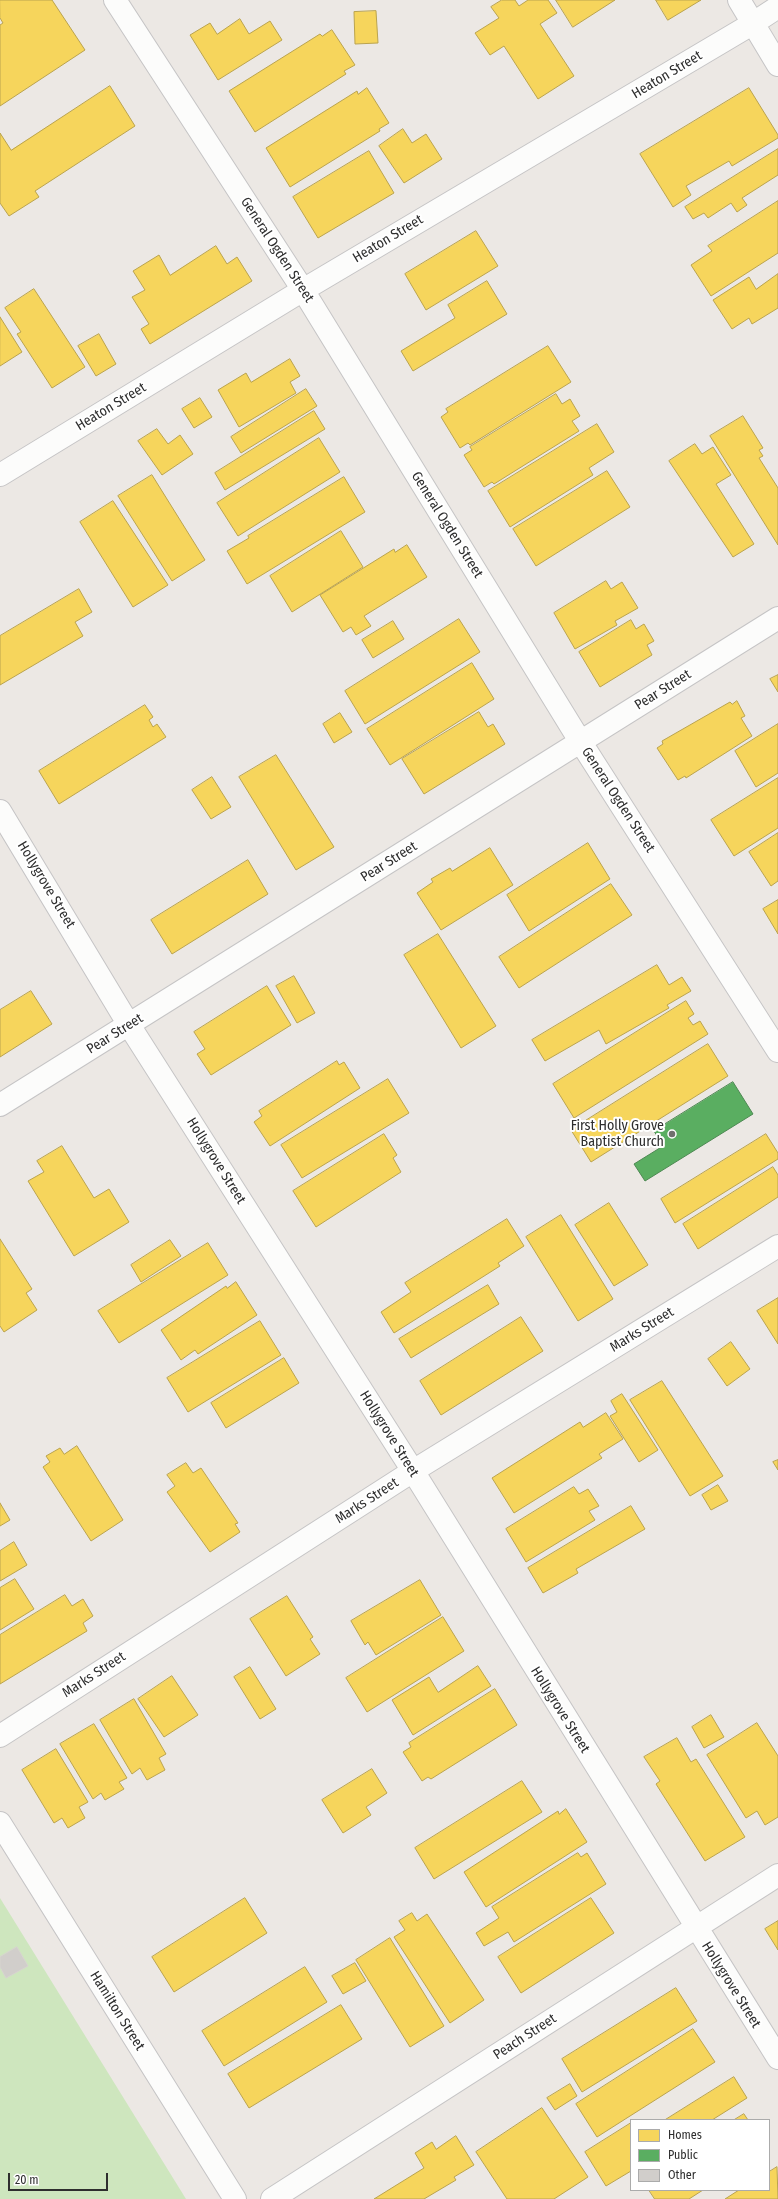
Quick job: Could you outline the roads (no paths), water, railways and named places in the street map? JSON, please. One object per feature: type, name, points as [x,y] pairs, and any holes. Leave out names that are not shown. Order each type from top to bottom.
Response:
[{"type":"street","name":"General Ogden Street","points":[[116,0],[303,290],[580,741],[778,1051]]},
{"type":"street","points":[[739,0],[752,24],[778,65]]},
{"type":"street","name":"Heaton Street","points":[[0,475],[303,290],[752,24],[778,7]]},
{"type":"street","name":"Pear Street","points":[[0,1105],[778,618]]},
{"type":"street","name":"Hollygrove Street","points":[[0,811],[129,1025],[413,1472],[695,1928],[778,2058]]},
{"type":"street","name":"Marks Street","points":[[0,1736],[413,1472],[778,1246]]},
{"type":"street","name":"Hamilton Street","points":[[0,1823],[235,2199]]},
{"type":"street","name":"Peach Street","points":[[272,2199],[778,1875]]},
{"type":"place","name":"First Holly Grove Baptist Church","points":[[672,1134]]}]
